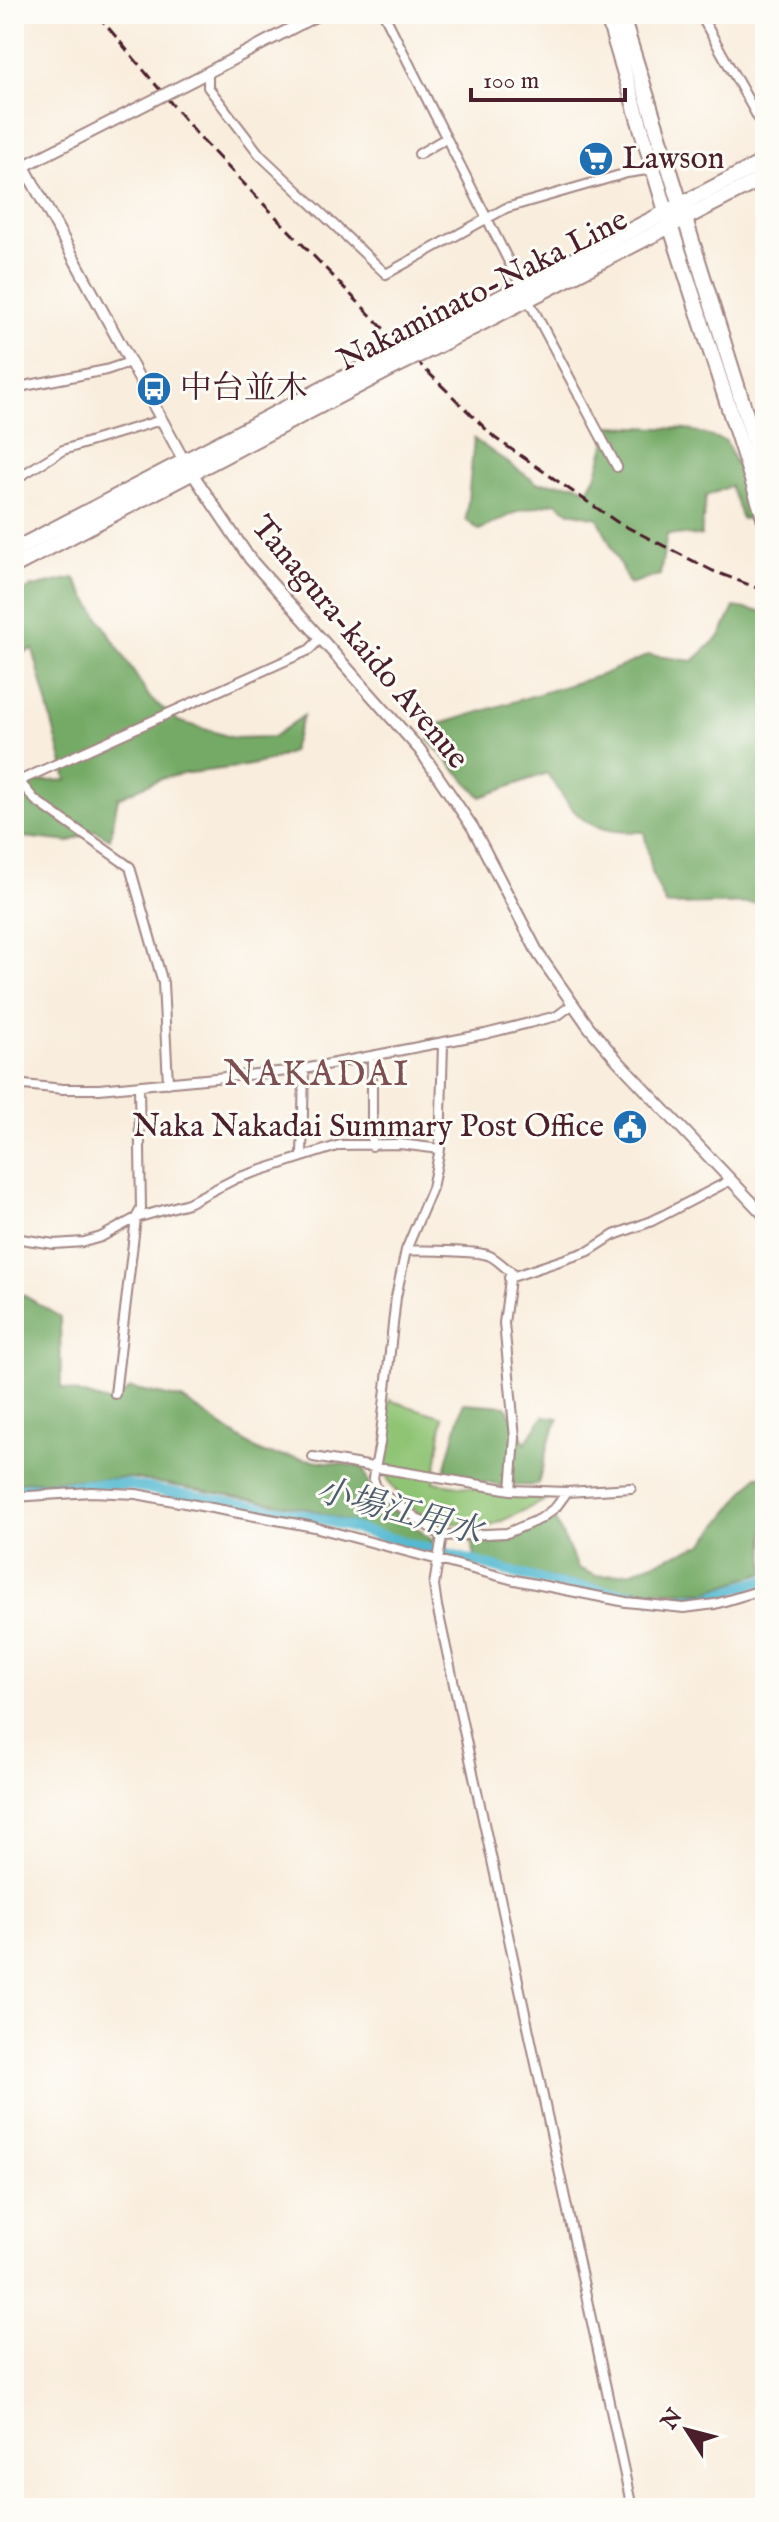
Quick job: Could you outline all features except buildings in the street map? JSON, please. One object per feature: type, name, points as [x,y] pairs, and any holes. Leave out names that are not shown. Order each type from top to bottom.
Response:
[{"type":"main road","points":[[607,14],[666,212],[765,520]]},
{"type":"main road","points":[[621,14],[765,475]]},
{"type":"main road","name":"Nakaminato-Naka Line","points":[[14,566],[188,468],[525,293],[682,203],[765,161]]},
{"type":"main road","name":"Nakaminato-Naka Line","points":[[525,293],[671,228],[765,177]]},
{"type":"main road","name":"Nakaminato-Naka Line","points":[[14,550],[188,468]]},
{"type":"street","points":[[24,166],[319,14]]},
{"type":"street","points":[[384,14],[617,467]]},
{"type":"street","points":[[700,14],[765,130]]},
{"type":"street","points":[[208,72],[208,87],[260,155],[386,274],[506,208],[627,173],[654,169]]},
{"type":"street","points":[[419,154],[446,138]]},
{"type":"street","name":"Tanagura-kaido Avenue","points":[[14,148],[188,468],[250,559],[408,735],[449,790],[539,955],[573,1004],[617,1060],[765,1216]]},
{"type":"street","points":[[14,388],[106,370],[130,362]]},
{"type":"street","points":[[14,480],[63,450],[161,420]]},
{"type":"street","points":[[19,781],[309,650],[320,639]]},
{"type":"street","points":[[14,769],[19,781],[35,800],[130,867],[163,983],[168,1083]]},
{"type":"street","points":[[14,1084],[63,1089],[139,1086],[304,1069],[443,1044],[557,1016],[573,1004]]},
{"type":"street","points":[[443,1044],[440,1149],[432,1188],[406,1250],[396,1297],[373,1478],[377,1490],[442,1540],[507,1533],[540,1519],[556,1507],[567,1492]]},
{"type":"street","points":[[372,1058],[372,1146]]},
{"type":"street","points":[[302,1156],[304,1069]]},
{"type":"street","points":[[115,1394],[136,1218],[141,1209],[139,1086]]},
{"type":"street","points":[[14,1238],[54,1244],[84,1242],[101,1237],[136,1218],[188,1203],[237,1178],[340,1145],[400,1144],[440,1149]]},
{"type":"street","points":[[509,1278],[589,1251],[614,1235],[652,1221],[731,1180]]},
{"type":"street","points":[[406,1250],[485,1254],[511,1272],[504,1323],[515,1438],[511,1490]]},
{"type":"street","points":[[313,1457],[511,1490],[567,1492],[631,1488]]},
{"type":"street","points":[[14,1497],[91,1492],[136,1494],[314,1527],[547,1588],[626,1602],[669,1606],[715,1604],[765,1589]]},
{"type":"street","points":[[442,1540],[434,1585],[437,1606],[632,2508]]},
{"type":"green space","points":[[610,426],[687,429],[726,441],[759,517],[742,519],[730,486],[706,496],[701,536],[667,534],[660,575],[629,584],[598,518],[570,512],[556,502],[519,511],[479,530],[466,520],[474,439],[537,483],[575,484],[588,490],[597,474]]},
{"type":"green space","points":[[74,578],[150,698],[178,721],[234,738],[273,737],[303,716],[291,752],[260,763],[164,778],[118,798],[110,839],[94,830],[70,842],[14,836],[14,783],[67,780],[33,649],[14,657],[14,600],[29,588]]},
{"type":"green space","points":[[734,607],[765,612],[765,903],[666,905],[653,876],[644,832],[608,830],[585,820],[567,802],[547,773],[481,797],[429,741],[440,724],[601,675],[649,655],[693,661],[721,635]]},
{"type":"green space","points":[[22,1294],[60,1317],[61,1388],[111,1403],[131,1388],[182,1399],[262,1453],[363,1467],[371,1492],[433,1541],[431,1548],[308,1509],[131,1478],[14,1482],[14,1295]]},
{"type":"green space","points":[[389,1400],[443,1417],[434,1482],[546,1500],[487,1528],[423,1519],[392,1487],[386,1475],[383,1457]]},
{"type":"green space","points":[[463,1403],[506,1406],[525,1443],[544,1416],[559,1418],[548,1444],[538,1485],[502,1486],[444,1474]]},
{"type":"green space","points":[[757,1476],[765,1476],[765,1572],[707,1592],[631,1590],[555,1579],[476,1559],[470,1539],[509,1536],[555,1520],[578,1568],[596,1576],[630,1572],[703,1544]]},
{"type":"waterway","name":"小場江用水","points":[[14,1489],[127,1485],[309,1516],[555,1584],[662,1599],[707,1598],[765,1580]]},
{"type":"railway","points":[[97,14],[200,138],[381,326],[495,438],[617,522],[713,571],[765,591]]},
{"type":"place","name":"Lawson","points":[[596,159]]},
{"type":"place","name":"中台並木","points":[[154,389]]},
{"type":"place","name":"Naka Nakadai Summary Post Office","points":[[630,1127]]},
{"type":"district","name":"NAKADAI","points":[[317,1075]]}]
